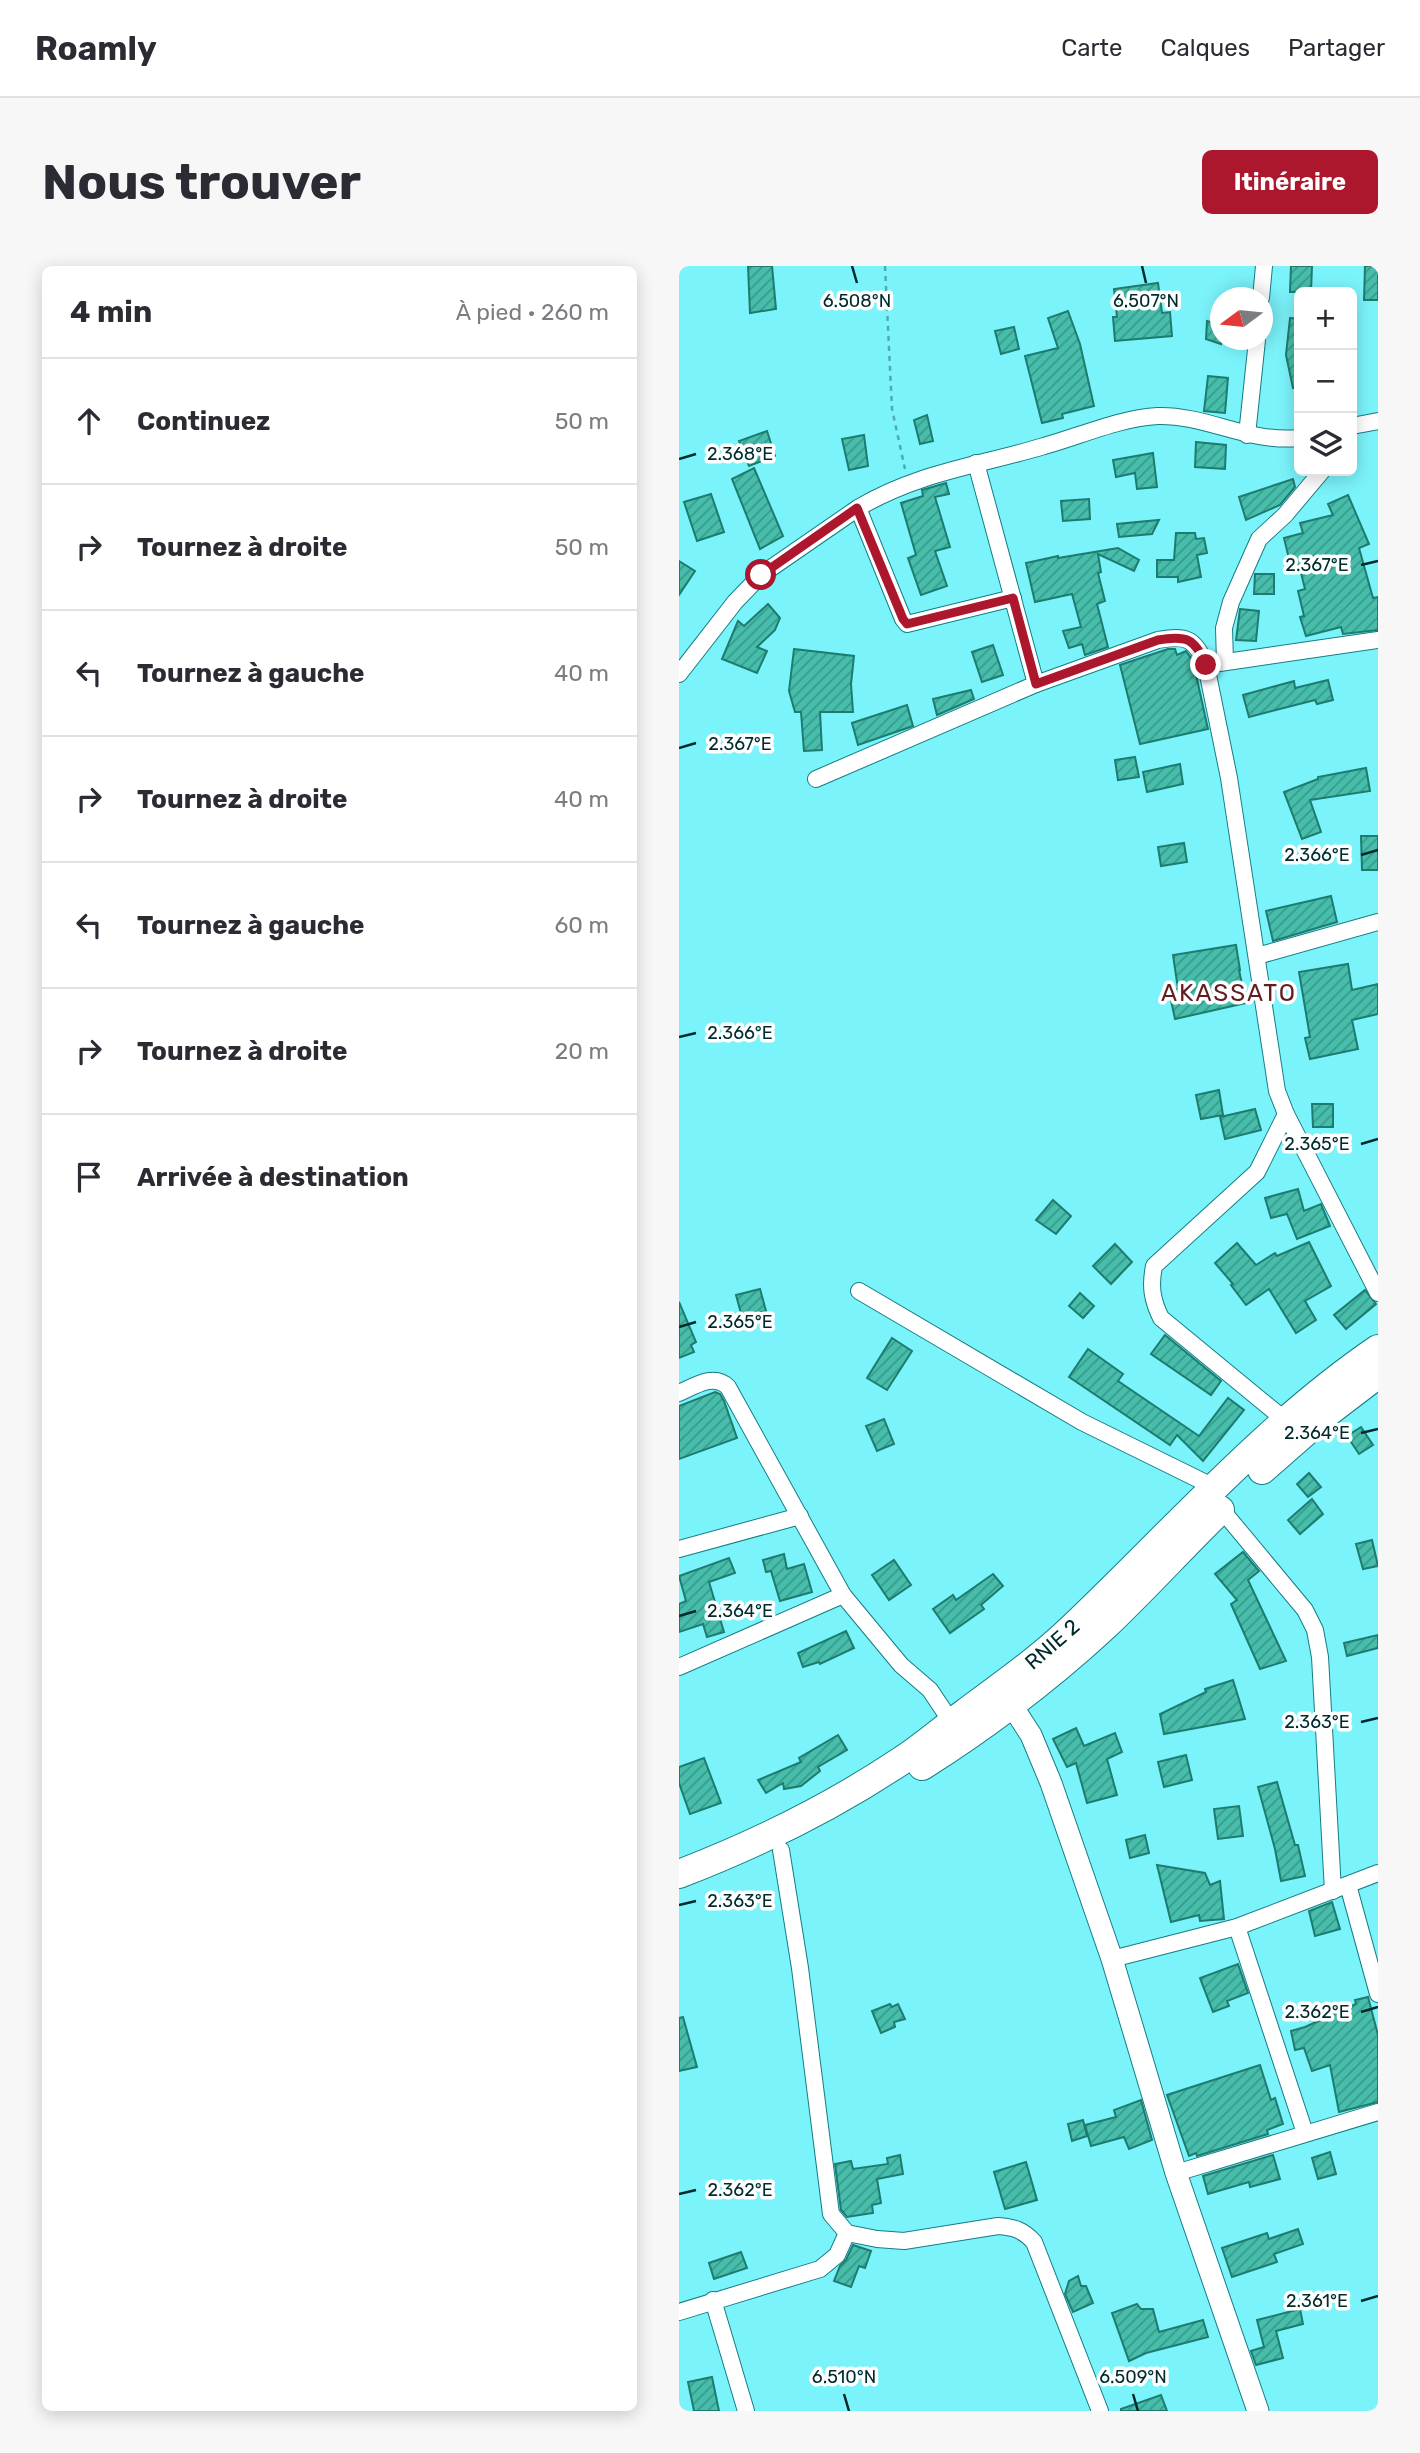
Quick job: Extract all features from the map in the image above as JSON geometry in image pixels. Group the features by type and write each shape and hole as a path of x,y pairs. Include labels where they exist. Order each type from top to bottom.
{"highway":[{"name":"RNIE 2","path":"679,1894 781,1850 896,1783 1006,1696 1107,1624 1285,1420 1342,1373 1378,1349"},
{"name":"RNIE 2","path":"1218,1498 1376,1382"},
{"name":"RNIE 2","path":"679,1874 767,1837 828,1806 903,1760 952,1723 1006,1696"}],"street":[{"path":"1262,287 1264,266"},
{"path":"1247,435 1256,350"},
{"path":"679,674 735,602 761,575 857,508 908,482 1157,416 1188,419 1277,440 1294,438"},
{"path":"1357,425 1378,421"},
{"path":"976,463 1036,684"},
{"path":"1225,662 1224,628 1231,602 1259,539 1285,515 1318,476"},
{"path":"857,508 907,624 1013,598"},
{"path":"816,779 1036,684 1158,640 1174,637 1189,640 1199,648 1206,665 1230,778 1277,1091 1286,1114 1378,1293"},
{"path":"1206,665 1378,640"},
{"path":"1258,956 1378,922"},
{"path":"1285,1420 1161,1318 1154,1303 1150,1283 1154,1266 1257,1172 1286,1114"},
{"path":"859,1292 1218,1498 1305,1610 1315,1630 1320,1657 1340,1888 1378,1994"},
{"path":"679,1393 711,1380 723,1381 728,1387 843,1595 901,1665 930,1690 952,1723"},
{"path":"680,1545 800,1516"},
{"path":"679,1667 843,1595"},
{"path":"1006,1696 1031,1735 1041,1757 1112,1959 1176,2173 1258,2411"},
{"path":"781,1850 800,1968 831,2214 847,2233 877,2239 904,2241 998,2226 1014,2227 1024,2232 1034,2242 1100,2411"},
{"path":"1112,1959 1237,1927 1378,1873"},
{"path":"1237,1927 1305,2133"},
{"path":"1176,2173 1378,2112"},
{"path":"679,2312 820,2269 837,2255 847,2233"},
{"path":"713,2300 746,2411"}],"path":[{"path":"885,266 892,409 908,482"}],"building":[{"path":"748,266 772,266 776,309 750,313"},
{"path":"1291,266 1312,266 1311,287 1294,287 1294,292 1290,292"},
{"path":"1365,266 1378,266 1378,300 1364,300"},
{"path":"1158,283 1162,313 1170,312 1172,336 1115,341 1113,317 1117,317 1114,289"},
{"path":"1068,311 1080,344 1094,406 1062,414 1063,418 1042,423 1025,356 1058,348 1048,318"},
{"path":"1290,318 1294,318 1294,388 1286,355"},
{"path":"1207,321 1210,322 1210,340 1206,339"},
{"path":"1014,327 1019,349 1001,354 995,331"},
{"path":"1208,376 1228,378 1225,413 1204,411"},
{"path":"927,415 933,441 920,444 914,420"},
{"path":"767,431 775,456 749,466 739,441"},
{"path":"864,435 868,466 849,470 842,439"},
{"path":"1196,442 1226,445 1225,469 1195,467"},
{"path":"1153,453 1157,487 1137,489 1135,473 1116,477 1113,460"},
{"path":"754,468 783,536 760,549 732,479"},
{"path":"1293,479 1295,487 1280,505 1246,520 1239,497"},
{"path":"946,483 949,494 935,497 950,547 935,551 947,586 921,595 908,558 916,555 901,503 923,496 922,490"},
{"path":"711,494 724,532 697,541 684,502"},
{"path":"1348,495 1369,544 1359,548 1373,598 1378,597 1378,630 1343,634 1341,627 1306,636 1300,617 1304,616 1298,591 1305,589 1299,565 1291,567 1284,538 1303,533 1300,523 1333,515 1328,504"},
{"path":"1089,499 1090,519 1063,521 1061,501"},
{"path":"1159,520 1152,534 1119,537 1117,524"},
{"path":"1176,533 1195,533 1196,539 1204,538 1207,553 1197,555 1201,577 1178,582 1178,577 1157,577 1157,560 1174,560"},
{"path":"1118,548 1139,560 1134,571 1098,554 1101,572 1098,573 1105,601 1097,604 1108,647 1085,655 1082,644 1069,648 1063,631 1081,627 1072,594 1035,602 1026,563"},
{"path":"679,561 695,571 679,595"},
{"path":"1255,574 1274,574 1274,594 1254,594"},
{"path":"768,604 780,618 775,630 757,647 767,651 757,673 722,659 738,621 744,626"},
{"path":"1240,609 1259,611 1256,641 1236,640"},
{"path":"993,645 1003,675 982,682 972,652"},
{"path":"794,649 854,656 851,684 853,712 820,712 822,750 804,751 801,712 795,712 789,691"},
{"path":"1175,649 1177,655 1186,651 1193,661 1208,729 1140,744 1120,665"},
{"path":"1328,680 1333,700 1317,704 1315,700 1249,717 1243,695 1294,681 1295,688"},
{"path":"971,690 974,699 937,715 933,699"},
{"path":"907,705 913,726 858,745 852,723"},
{"path":"1135,757 1139,777 1118,780 1115,760"},
{"path":"1180,764 1183,784 1147,792 1143,772"},
{"path":"1366,768 1370,791 1310,800 1321,832 1302,839 1284,792 1318,777"},
{"path":"1361,836 1378,836 1378,870 1362,870"},
{"path":"1184,843 1187,862 1161,866 1158,847"},
{"path":"1331,896 1337,922 1273,941 1266,911"},
{"path":"1236,945 1246,1003 1175,1019 1169,991 1178,989 1173,955"},
{"path":"1348,964 1352,990 1378,984 1378,1014 1352,1020 1358,1049 1310,1059 1305,1038 1310,1037 1299,972"},
{"path":"1219,1090 1223,1115 1201,1119 1196,1095"},
{"path":"1312,1104 1333,1104 1333,1127 1313,1127"},
{"path":"1255,1109 1261,1130 1225,1139 1220,1117"},
{"path":"1298,1189 1304,1211 1321,1204 1330,1226 1297,1239 1287,1214 1271,1218 1265,1198"},
{"path":"1053,1200 1071,1216 1056,1234 1036,1220"},
{"path":"1309,1242 1331,1286 1305,1301 1316,1320 1296,1333 1269,1289 1246,1305 1215,1263 1237,1243 1256,1265 1275,1253 1277,1256"},
{"path":"1115,1244 1132,1262 1111,1284 1093,1266"},
{"path":"760,1289 766,1311 742,1317 736,1295"},
{"path":"1365,1290 1376,1304 1346,1329 1334,1315"},
{"path":"1080,1293 1094,1306 1083,1318 1069,1306"},
{"path":"679,1302 696,1342 691,1345 694,1352 679,1358"},
{"path":"1165,1335 1221,1381 1211,1395 1151,1354"},
{"path":"892,1338 912,1351 887,1390 867,1378"},
{"path":"1088,1349 1123,1374 1118,1381 1199,1436 1228,1398 1244,1410 1203,1461 1177,1435 1170,1445 1069,1377"},
{"path":"715,1392 720,1394 724,1401 737,1438 679,1459 679,1406"},
{"path":"884,1419 894,1444 877,1451 866,1426"},
{"path":"1361,1427 1373,1445 1359,1454 1347,1436"},
{"path":"1309,1473 1321,1487 1308,1497 1297,1484"},
{"path":"1312,1499 1323,1514 1300,1534 1288,1520"},
{"path":"1372,1540 1378,1566 1363,1569 1356,1544"},
{"path":"1243,1552 1259,1571 1248,1580 1286,1661 1260,1669 1231,1604 1237,1600 1215,1574"},
{"path":"784,1554 787,1569 804,1564 812,1592 780,1601 771,1571 766,1572 763,1560"},
{"path":"729,1558 735,1573 709,1582 724,1632 707,1637 703,1624 679,1632 679,1604 686,1601 679,1576"},
{"path":"894,1560 911,1585 889,1600 872,1575"},
{"path":"993,1574 1003,1586 981,1605 984,1609 950,1633 933,1609 953,1595 956,1600"},
{"path":"846,1631 854,1648 820,1664 819,1662 803,1667 798,1653"},
{"path":"1378,1635 1378,1648 1347,1656 1344,1643"},
{"path":"1233,1680 1245,1719 1164,1734 1160,1714 1206,1692 1205,1689"},
{"path":"1076,1728 1084,1746 1115,1733 1122,1752 1107,1759 1117,1795 1087,1803 1076,1763 1067,1767 1053,1739"},
{"path":"838,1735 847,1750 818,1767 820,1771 801,1786 784,1789 783,1783 766,1793 758,1780 801,1762 799,1758"},
{"path":"1186,1755 1192,1780 1164,1787 1158,1762"},
{"path":"704,1758 721,1803 690,1814 679,1783 679,1767"},
{"path":"1277,1782 1295,1845 1298,1845 1305,1876 1281,1881 1258,1787"},
{"path":"1239,1806 1243,1836 1218,1839 1214,1809"},
{"path":"1145,1835 1149,1853 1130,1858 1126,1840"},
{"path":"1157,1865 1205,1873 1210,1885 1220,1881 1224,1919 1200,1921 1199,1915 1171,1922"},
{"path":"1332,1902 1340,1929 1315,1936 1309,1911"},
{"path":"1238,1964 1248,1993 1227,2001 1229,2006 1213,2012 1200,1978"},
{"path":"1368,1997 1378,2035 1378,2102 1339,2112 1330,2065 1312,2071 1304,2048 1295,2050 1291,2031 1356,2004 1355,2000"},
{"path":"890,2004 892,2007 898,2004 905,2019 894,2022 895,2027 881,2033 872,2011"},
{"path":"683,2017 697,2067 679,2071 679,2018"},
{"path":"1260,2065 1271,2100 1275,2098 1283,2124 1267,2130 1268,2134 1197,2156 1196,2153 1189,2156 1167,2095"},
{"path":"1141,2100 1152,2140 1129,2149 1124,2137 1091,2146 1085,2125 1116,2117 1114,2110"},
{"path":"1083,2120 1087,2136 1072,2141 1068,2124"},
{"path":"1330,2152 1336,2174 1318,2179 1312,2158"},
{"path":"900,2155 903,2174 877,2179 881,2203 872,2205 873,2213 847,2217 841,2210 835,2164 851,2161 853,2169 888,2164 887,2158"},
{"path":"1273,2155 1280,2179 1250,2187 1249,2182 1208,2194 1203,2176"},
{"path":"1026,2162 1037,2200 1005,2209 994,2172"},
{"path":"1298,2229 1303,2244 1274,2254 1277,2262 1232,2277 1222,2248 1267,2233 1269,2239"},
{"path":"853,2245 871,2251 865,2268 859,2266 851,2287 834,2281"},
{"path":"741,2252 747,2268 714,2279 709,2263"},
{"path":"1078,2276 1081,2286 1086,2286 1093,2303 1073,2312 1065,2294 1069,2281"},
{"path":"1137,2304 1141,2309 1153,2309 1159,2332 1203,2320 1208,2337 1146,2353 1129,2361 1112,2313"},
{"path":"1300,2309 1303,2324 1276,2331 1283,2358 1256,2365 1251,2351 1264,2347 1257,2320"},
{"path":"712,2377 719,2411 694,2411 688,2382"},
{"path":"1161,2395 1167,2411 1121,2411 1121,2409"}],"district":[{"name":"AKASSATO","path":"1229,993"}],"route":[{"path":"761,575 857,508 907,624 1013,598 1036,684 1158,640 1174,637 1189,640 1199,648 1206,665"}]}
